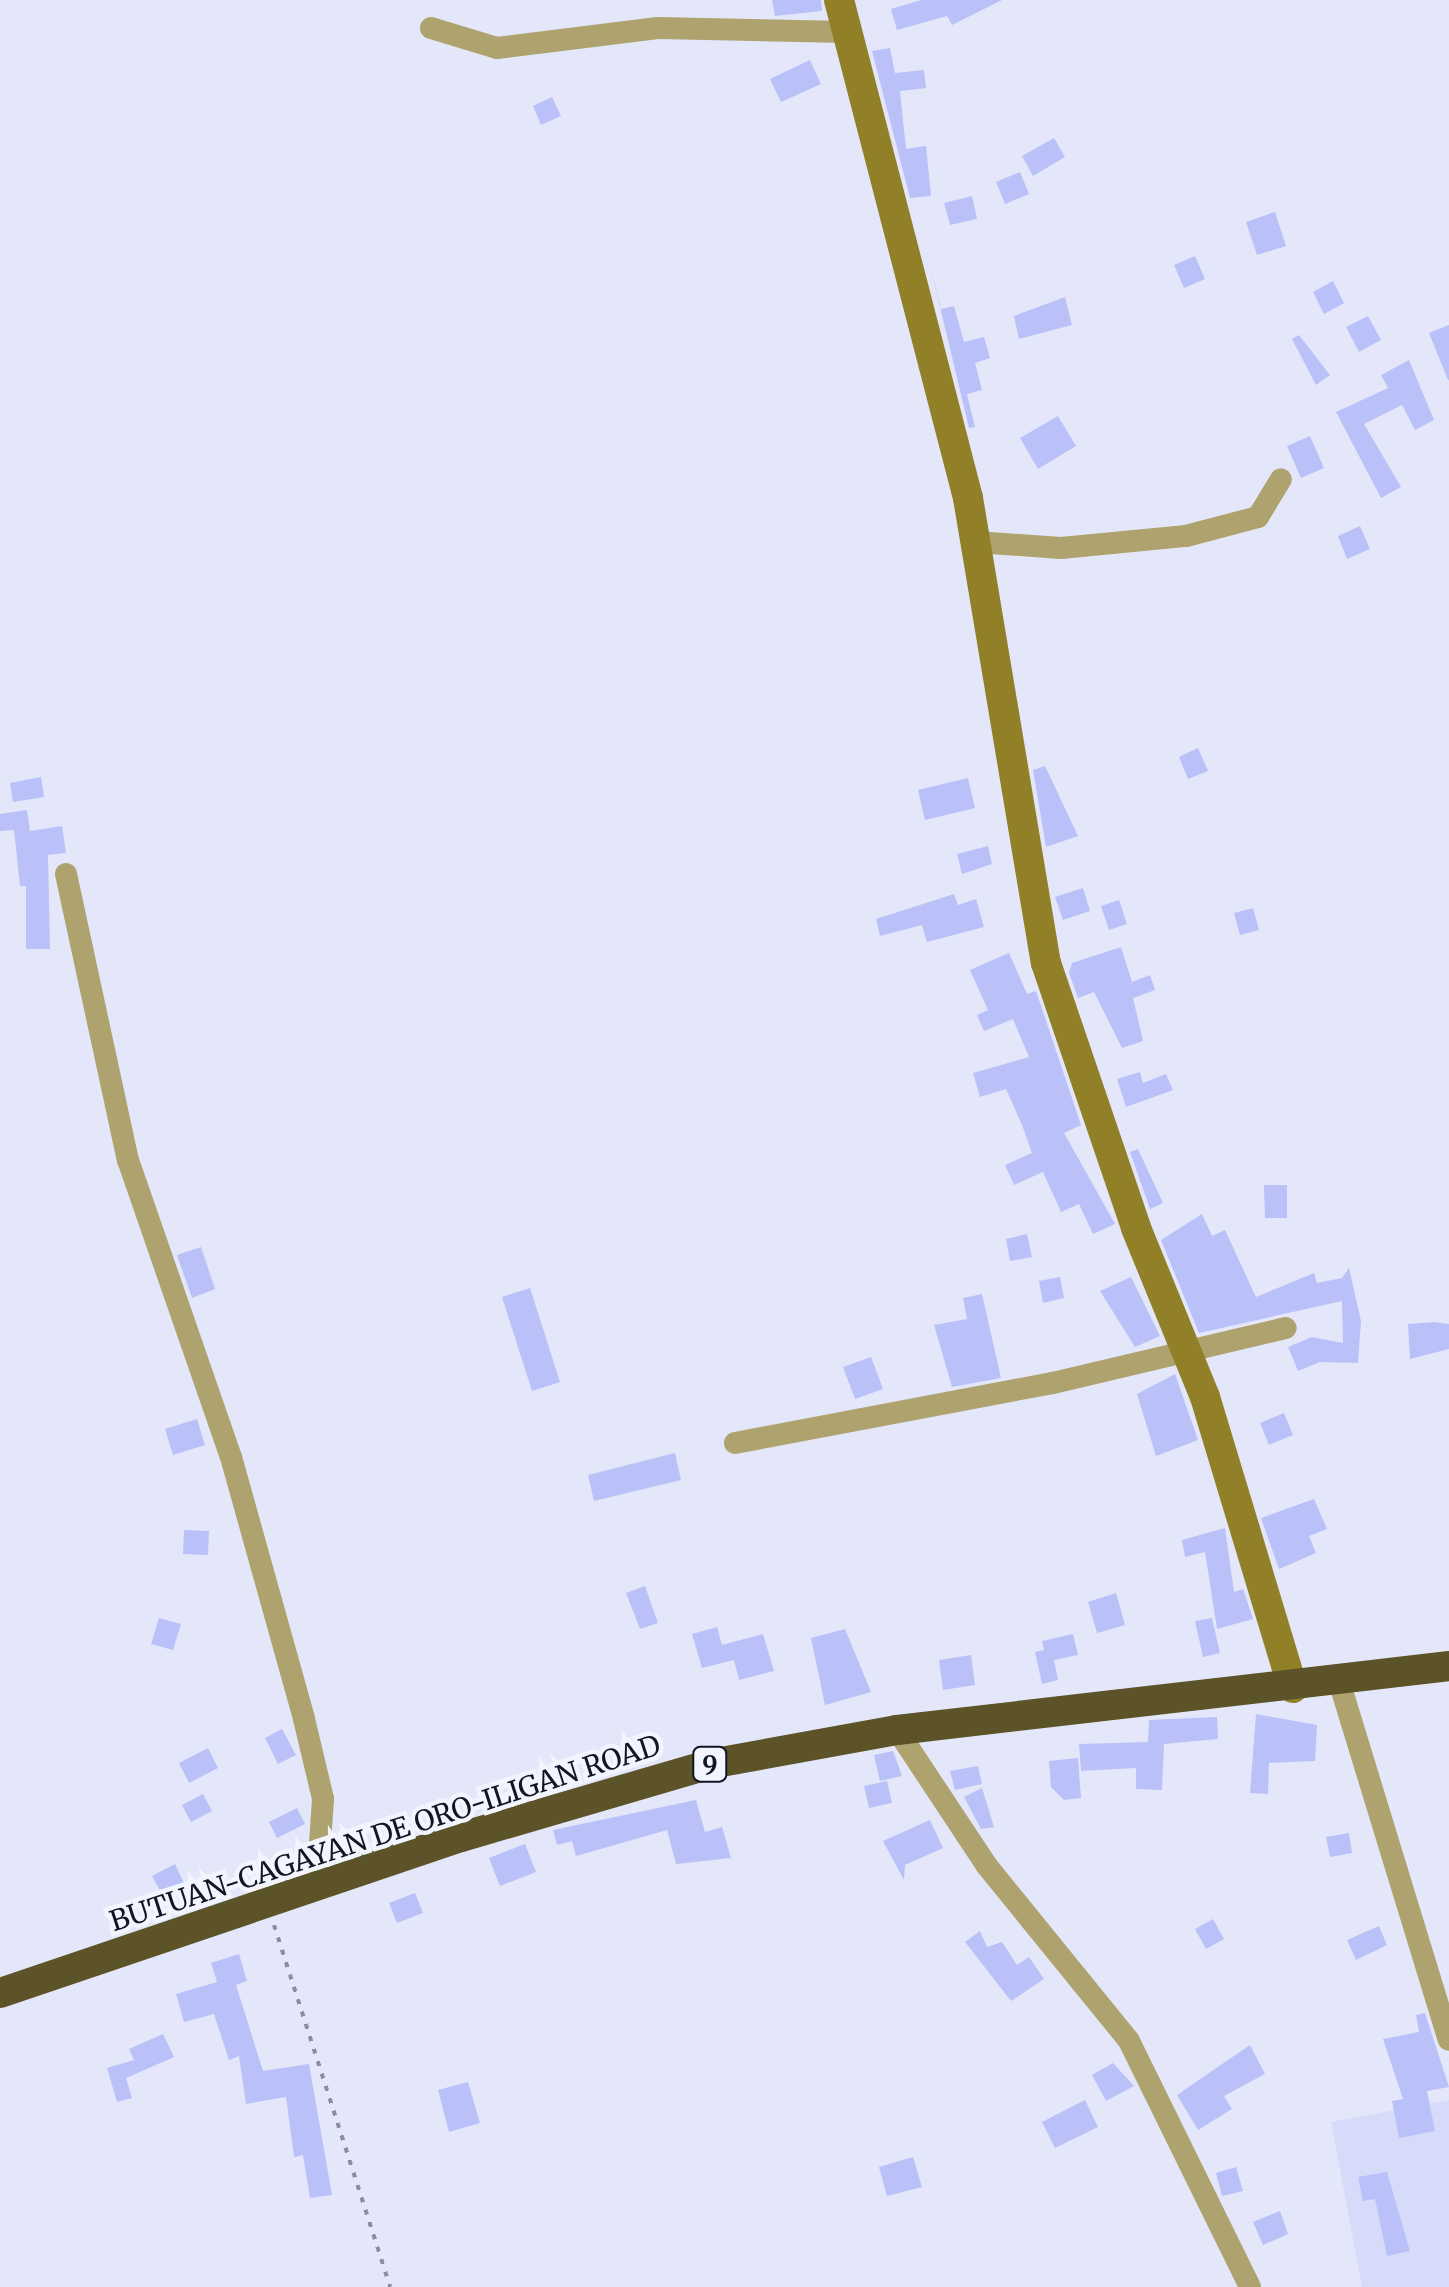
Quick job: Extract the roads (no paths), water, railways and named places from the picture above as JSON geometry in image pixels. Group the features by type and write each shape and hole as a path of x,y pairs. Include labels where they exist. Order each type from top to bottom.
{"highway":[{"name":"BUTUAN-CAGAYAN DE ORO-ILIGAN ROAD","path":"0,1993 318,1887 693,1769 897,1730 1293,1688 1449,1666"}],"street":[{"path":"839,0 976,542 1046,963 1188,1354 1293,1688"},
{"path":"432,28 497,48 625,30 846,32"},
{"path":"976,542 1081,548 1186,536 1258,516 1281,479"},
{"path":"66,874 128,1160 231,1457 304,1719 322,1799 318,1887"},
{"path":"735,1442 1188,1354 1286,1328"},
{"path":"1339,1681 1449,2040"},
{"path":"897,1730 987,1866 1129,2041 1250,2287"}]}
